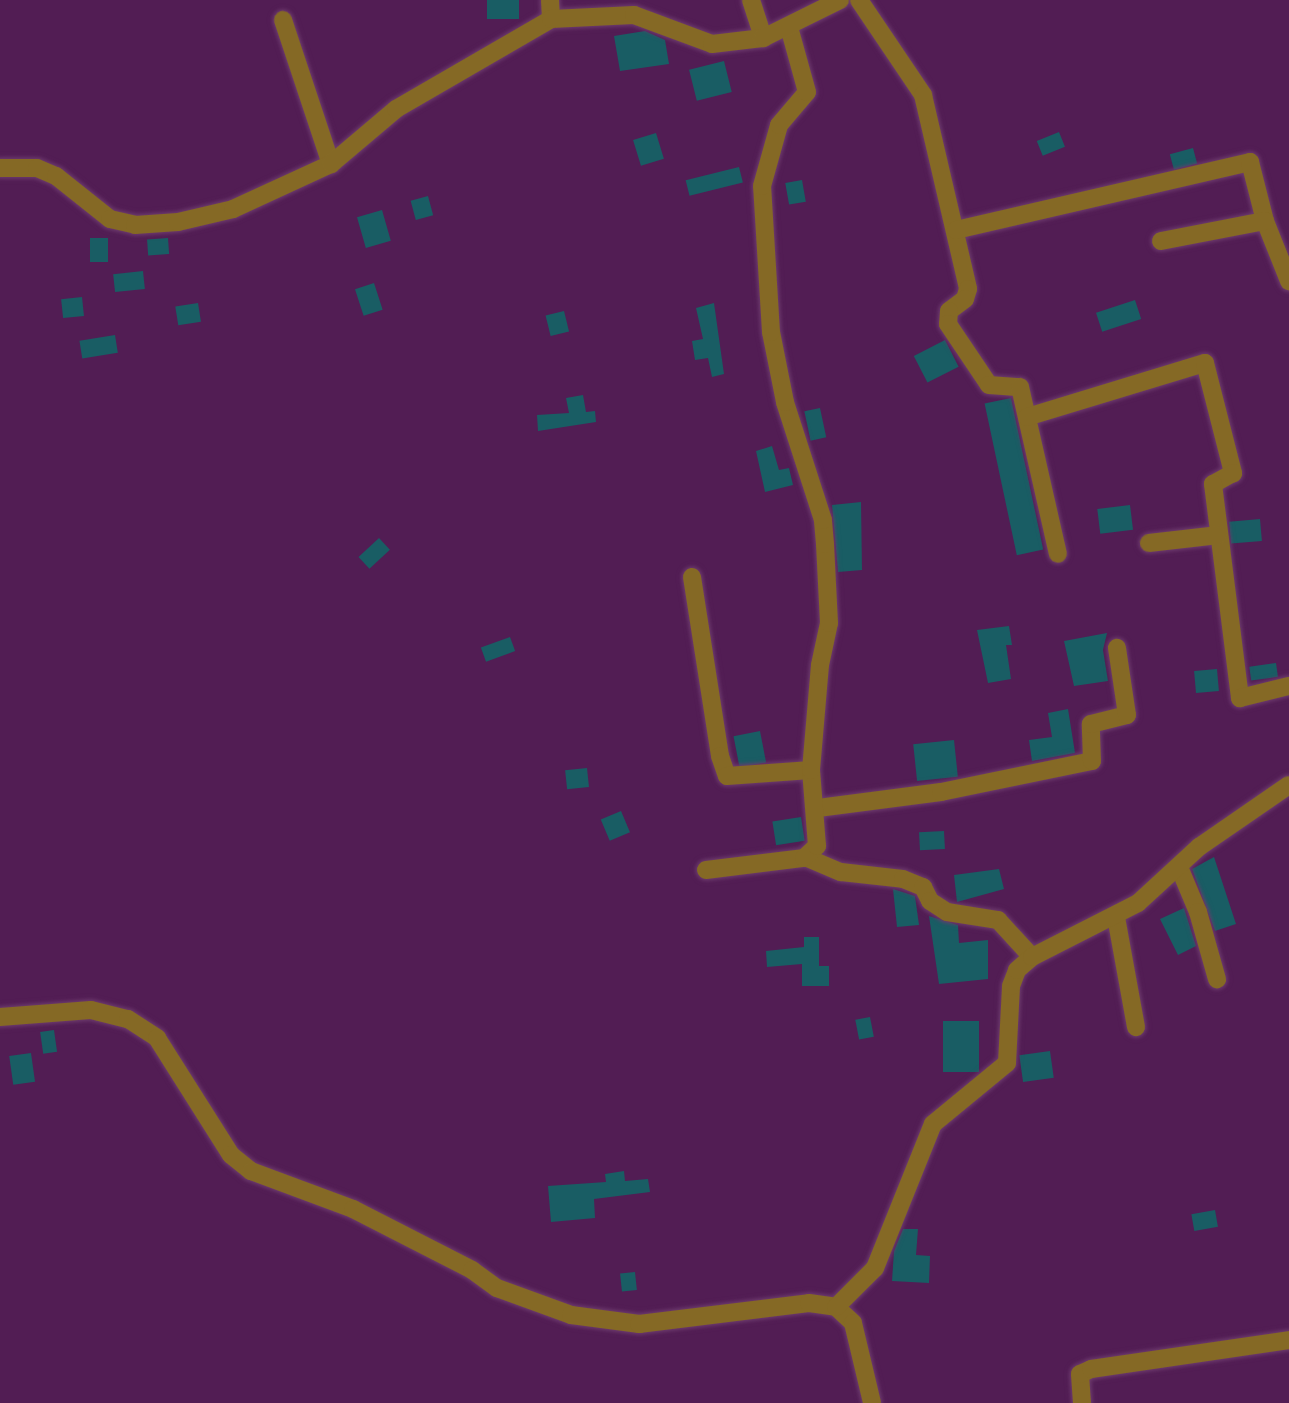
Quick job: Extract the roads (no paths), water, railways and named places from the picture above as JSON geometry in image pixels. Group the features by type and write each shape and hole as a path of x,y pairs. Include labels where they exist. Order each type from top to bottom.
{"street":[{"path":"550,0 551,19"},
{"path":"751,0 763,38"},
{"path":"0,168 37,168 56,176 110,219 135,225 178,222 233,209 331,164 396,108 551,19 634,15 712,44 763,38 840,0"},
{"path":"859,0 923,95 956,230 968,294 949,312 948,324 989,385 1020,387 1058,554"},
{"path":"282,20 331,164"},
{"path":"789,27 807,92 779,125 762,186 771,332 785,402 823,520 825,544 829,623 820,665 811,770 818,808 817,846 805,858"},
{"path":"956,230 1250,162 1265,221 1289,281"},
{"path":"1161,241 1265,221"},
{"path":"1027,417 1205,363 1233,473 1213,484 1240,698 1289,686"},
{"path":"1149,543 1219,535"},
{"path":"692,578 720,756 727,776 811,770"},
{"path":"818,808 942,792 1092,761 1091,724 1127,715 1118,648"},
{"path":"836,1307 875,1268 933,1124 1007,1062 1011,986 1017,970 1032,957 1116,917 1179,867 1199,847 1289,785"},
{"path":"706,870 805,858 841,872 903,878 923,887 930,901 947,912 998,920 1032,957"},
{"path":"1179,867 1198,912 1217,979"},
{"path":"1116,917 1136,1027"},
{"path":"0,1017 91,1010 128,1019 157,1038 231,1156 251,1171 353,1209 472,1270 498,1288 570,1315 639,1324 809,1303 836,1307 853,1323 872,1403"},
{"path":"1082,1403 1080,1374 1091,1369 1289,1340"}]}
